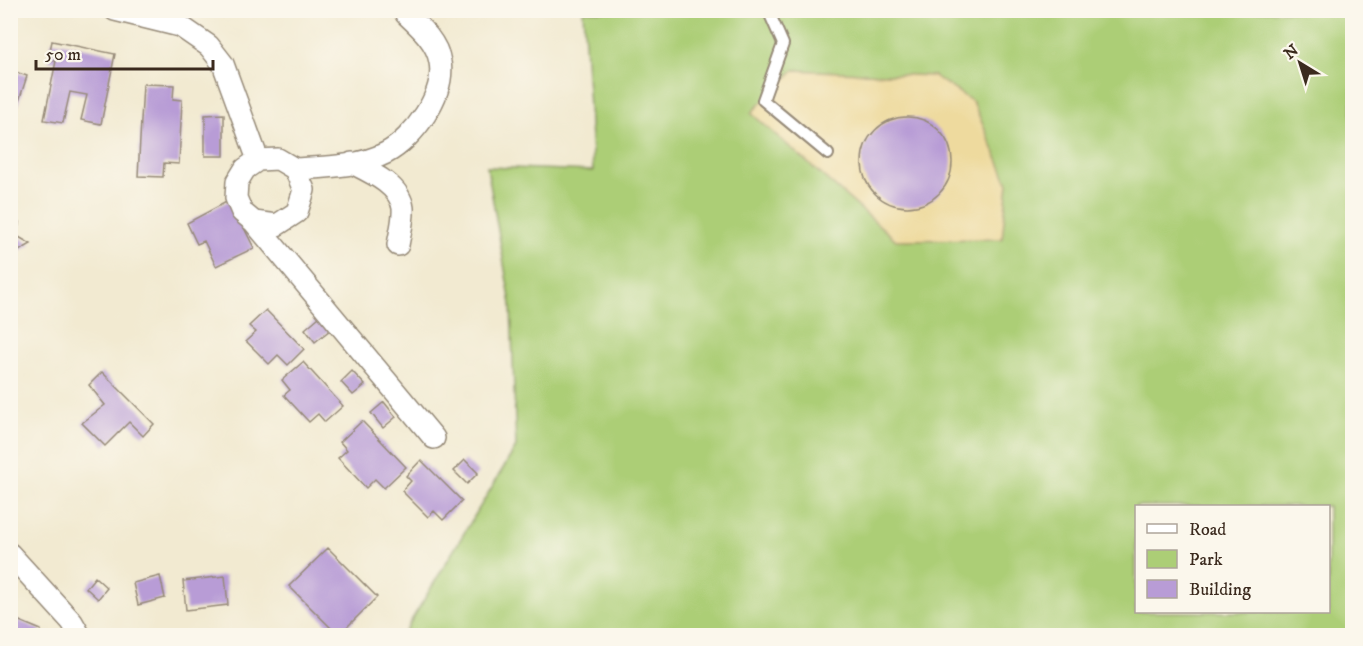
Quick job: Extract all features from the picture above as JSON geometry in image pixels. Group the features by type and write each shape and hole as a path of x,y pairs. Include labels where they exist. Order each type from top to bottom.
{"street":[{"path":"115,10 180,26 209,46 223,64 258,160"},
{"path":"406,14 431,40 441,63 439,86 432,105 409,135 384,154 352,164 295,169 278,159 258,160 245,169 237,182 236,198 242,212 254,222 434,438"},
{"path":"352,164 383,181 396,192 403,210 398,245"},
{"path":"254,222 277,225 297,212 304,190 295,169"},
{"path":"10,554 72,622 80,636"}],"lane":[{"path":"768,10 783,44 763,100 828,154"}],"green space":[{"path":"583,11 1352,11 1352,635 402,636 516,447 511,304 487,167 593,171"}],"sand":[{"path":"794,70 934,76 973,102 1008,183 1002,239 896,240 751,113"}],"building":[{"path":"52,41 115,54 101,124 81,120 87,95 70,92 63,123 44,120 56,61 48,60"},
{"path":"10,70 27,76 11,126 10,126"},
{"path":"143,84 174,85 173,99 182,100 179,164 164,163 163,177 138,176"},
{"path":"224,114 224,156 205,156 205,115"},
{"path":"907,117 932,125 944,137 952,162 944,187 932,199 907,207 882,199 870,187 862,162 870,137 882,125"},
{"path":"230,200 254,248 216,266 204,241 197,244 187,223"},
{"path":"10,218 19,222 17,236 31,244 10,256"},
{"path":"266,310 304,349 288,365 278,355 269,364 246,341 256,332 249,326"},
{"path":"319,317 330,330 315,342 305,329"},
{"path":"303,362 343,406 325,422 318,414 309,422 284,395 290,390 282,380"},
{"path":"352,371 365,385 353,395 341,382"},
{"path":"102,372 154,424 143,436 129,422 105,446 82,423 105,405 89,385"},
{"path":"384,402 396,417 383,428 371,413"},
{"path":"362,421 406,467 384,488 375,479 366,488 338,458 347,450 340,442"},
{"path":"421,460 462,501 443,520 434,511 428,517 402,491 411,481 406,476"},
{"path":"465,460 478,473 467,484 454,471"},
{"path":"328,548 377,597 346,628 353,636 339,636 289,586"},
{"path":"160,576 165,598 138,605 133,583"},
{"path":"225,576 228,605 186,610 183,581"},
{"path":"95,577 107,588 98,599 86,588"},
{"path":"10,617 41,630 39,636 10,636"}]}
